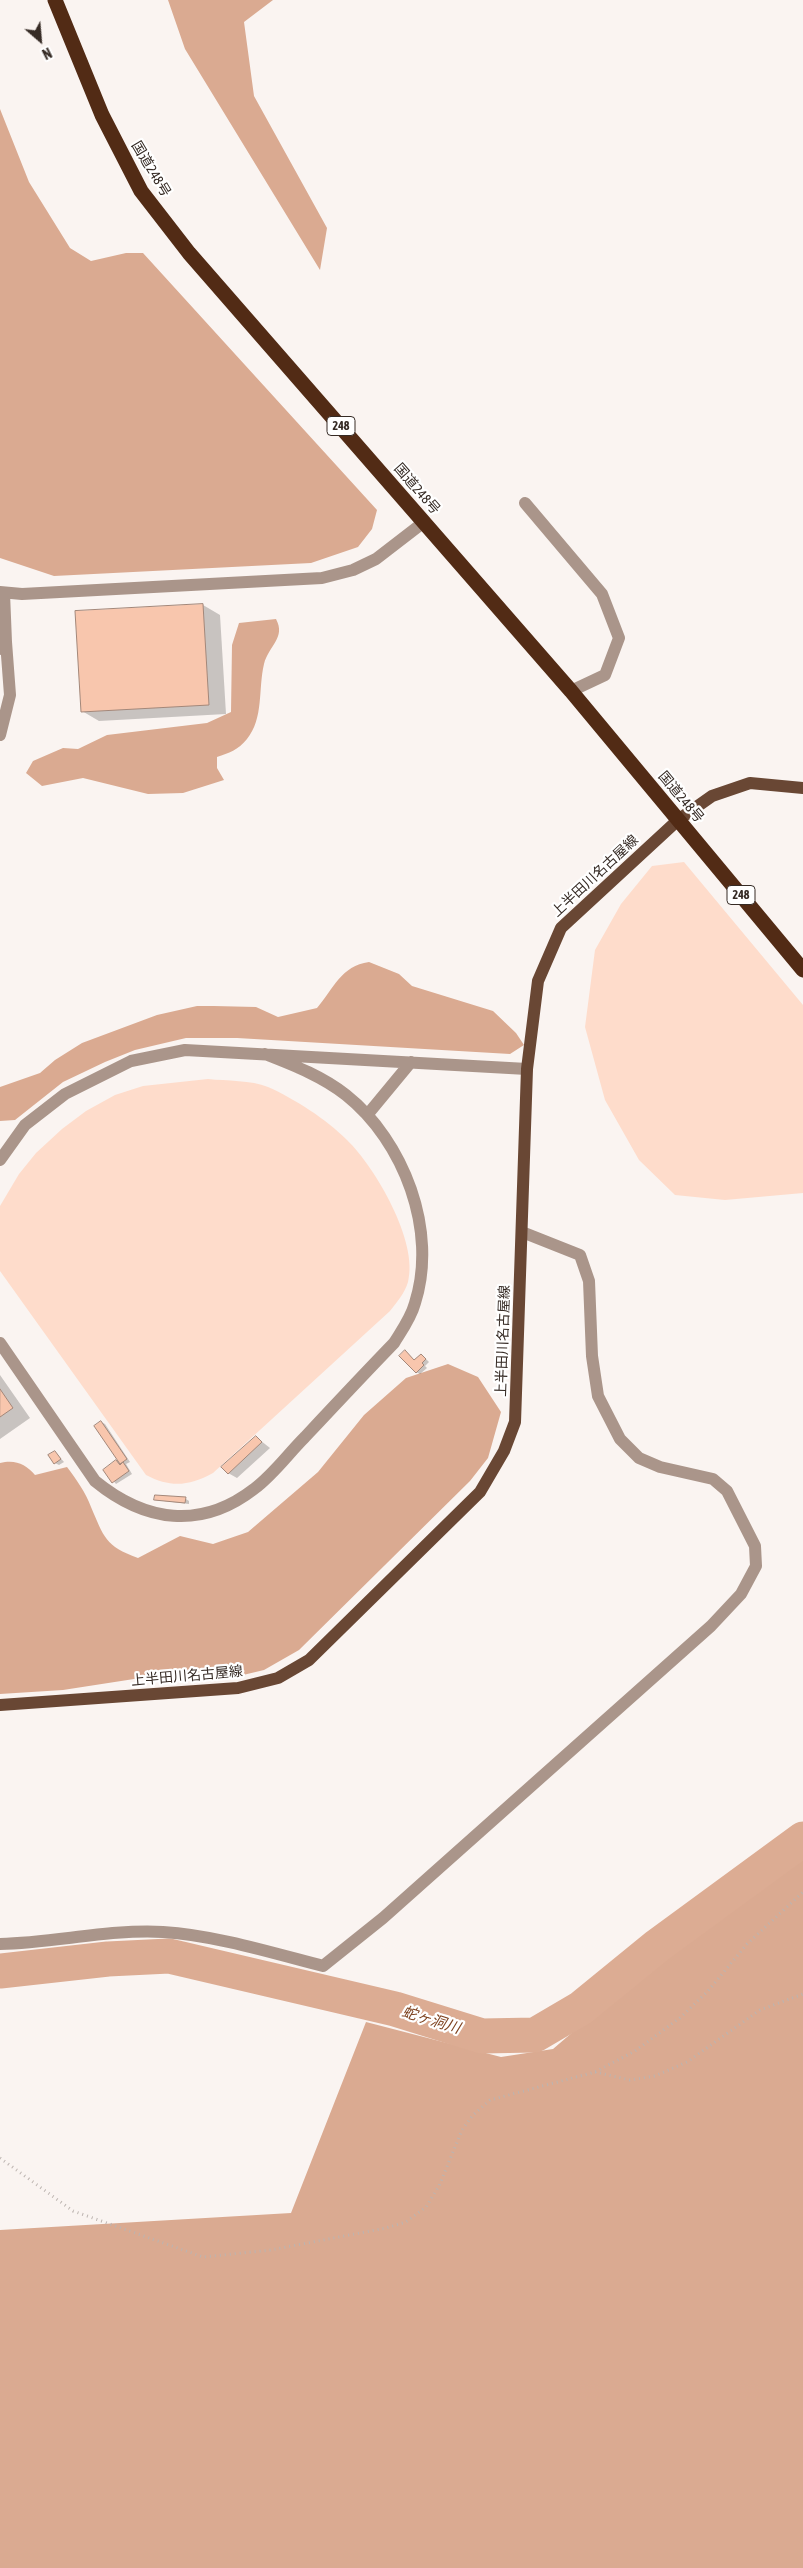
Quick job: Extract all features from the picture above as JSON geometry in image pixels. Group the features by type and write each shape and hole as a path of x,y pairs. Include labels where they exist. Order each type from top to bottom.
{"highway":[{"name":"国道248号","path":"55,0 102,115 141,191 189,253 571,691 803,970"}],"main road":[{"name":"上半田川名古屋線","path":"0,1705 238,1688 278,1678 309,1660 480,1492 504,1451 515,1422 527,1069 538,981 561,928 678,820 712,796 750,783 803,788"}],"street":[{"path":"525,503 602,594 619,638 605,675 571,691"},
{"path":"0,735 10,695 3,647 2,593 22,594 322,578 352,570 376,559 424,522"},
{"path":"0,1160 25,1125 65,1094 103,1073 131,1061 185,1050 527,1069"},
{"path":"0,1342 82,1465 95,1481 111,1495 156,1514 174,1517 207,1515 242,1498 256,1488 394,1343 407,1323 415,1304 422,1266 422,1242 412,1196 395,1154 368,1114 326,1081 303,1069 265,1054"},
{"path":"368,1114 411,1062"},
{"path":"0,1944 27,1944 110,1932 164,1932 250,1947 323,1966 383,1918 711,1626 741,1594 756,1566 755,1546 728,1491 713,1479 660,1467 640,1458 620,1439 598,1396 592,1356 589,1281 580,1255 522,1232"}],"path":[{"path":"0,2158 73,2211 202,2257 271,2250 386,2228 406,2222 426,2207 439,2186 462,2130 473,2115 490,2100 595,2072 635,2051 681,2017 708,1991 747,1944 803,1892"},
{"path":"595,2072 630,2080 655,2076 687,2062 760,2010 803,1994"}],"shaded area":[{"path":"168,0 273,0 244,22 254,96 327,228 320,270 185,49"},
{"path":"0,109 29,182 70,248 91,261 126,253 143,253 377,510 372,529 358,547 311,563 54,576 0,558"},
{"path":"276,619 279,626 278,637 264,664 256,722 247,739 240,746 217,757 217,768 224,780 183,793 148,794 83,778 42,786 26,773 33,761 63,748 78,749 107,735 207,723 231,712 232,645 239,623"},
{"path":"684,862 803,1005 803,1193 725,1200 675,1195 639,1160 605,1100 585,1027 595,950 621,904 652,866"},
{"path":"369,962 399,974 412,986 493,1011 516,1033 524,1045 510,1054 237,1038 186,1038 135,1050 105,1062 63,1082 15,1120 0,1121 0,1087 40,1073 55,1060 82,1043 157,1015 197,1006 256,1007 278,1017 317,1008 345,973 359,964"},
{"path":"208,1079 247,1082 268,1087 310,1110 339,1132 358,1152 382,1186 401,1227 410,1266 407,1286 390,1311 213,1473 196,1481 172,1484 146,1475 0,1271 0,1206 19,1174 36,1153 62,1129 86,1111 115,1095 143,1086"},
{"path":"448,1364 478,1377 501,1412 488,1458 470,1481 299,1650 264,1670 243,1675 134,1679 63,1690 0,1694 0,1463 20,1463 35,1475 67,1467 84,1491 99,1526 107,1539 127,1554 138,1558 180,1536 213,1544 248,1532 318,1472 364,1415 406,1378"},
{"path":"803,1858 803,2568 0,2568 0,2230 291,2213 366,2022 501,2057 553,2049 637,1977 726,1912 771,1875"}],"building":[{"path":"203,604 209,705 81,712 75,611"},
{"path":"405,1350 414,1360 421,1354 426,1359 422,1363 424,1365 416,1373 399,1356"},
{"path":"0,1389 13,1408 0,1417"},
{"path":"101,1421 127,1459 120,1464 94,1426"},
{"path":"256,1436 262,1442 228,1474 221,1467"},
{"path":"55,1451 61,1459 54,1464 48,1455"},
{"path":"116,1460 120,1465 123,1462 129,1471 112,1483 103,1470"},
{"path":"155,1495 186,1497 185,1503 154,1500"}],"waterway":[{"name":"蛇ヶ洞川","path":"0,1971 108,1959 169,1956 395,2009 482,2036 535,2035 581,2008 657,1946 803,1839"}]}
